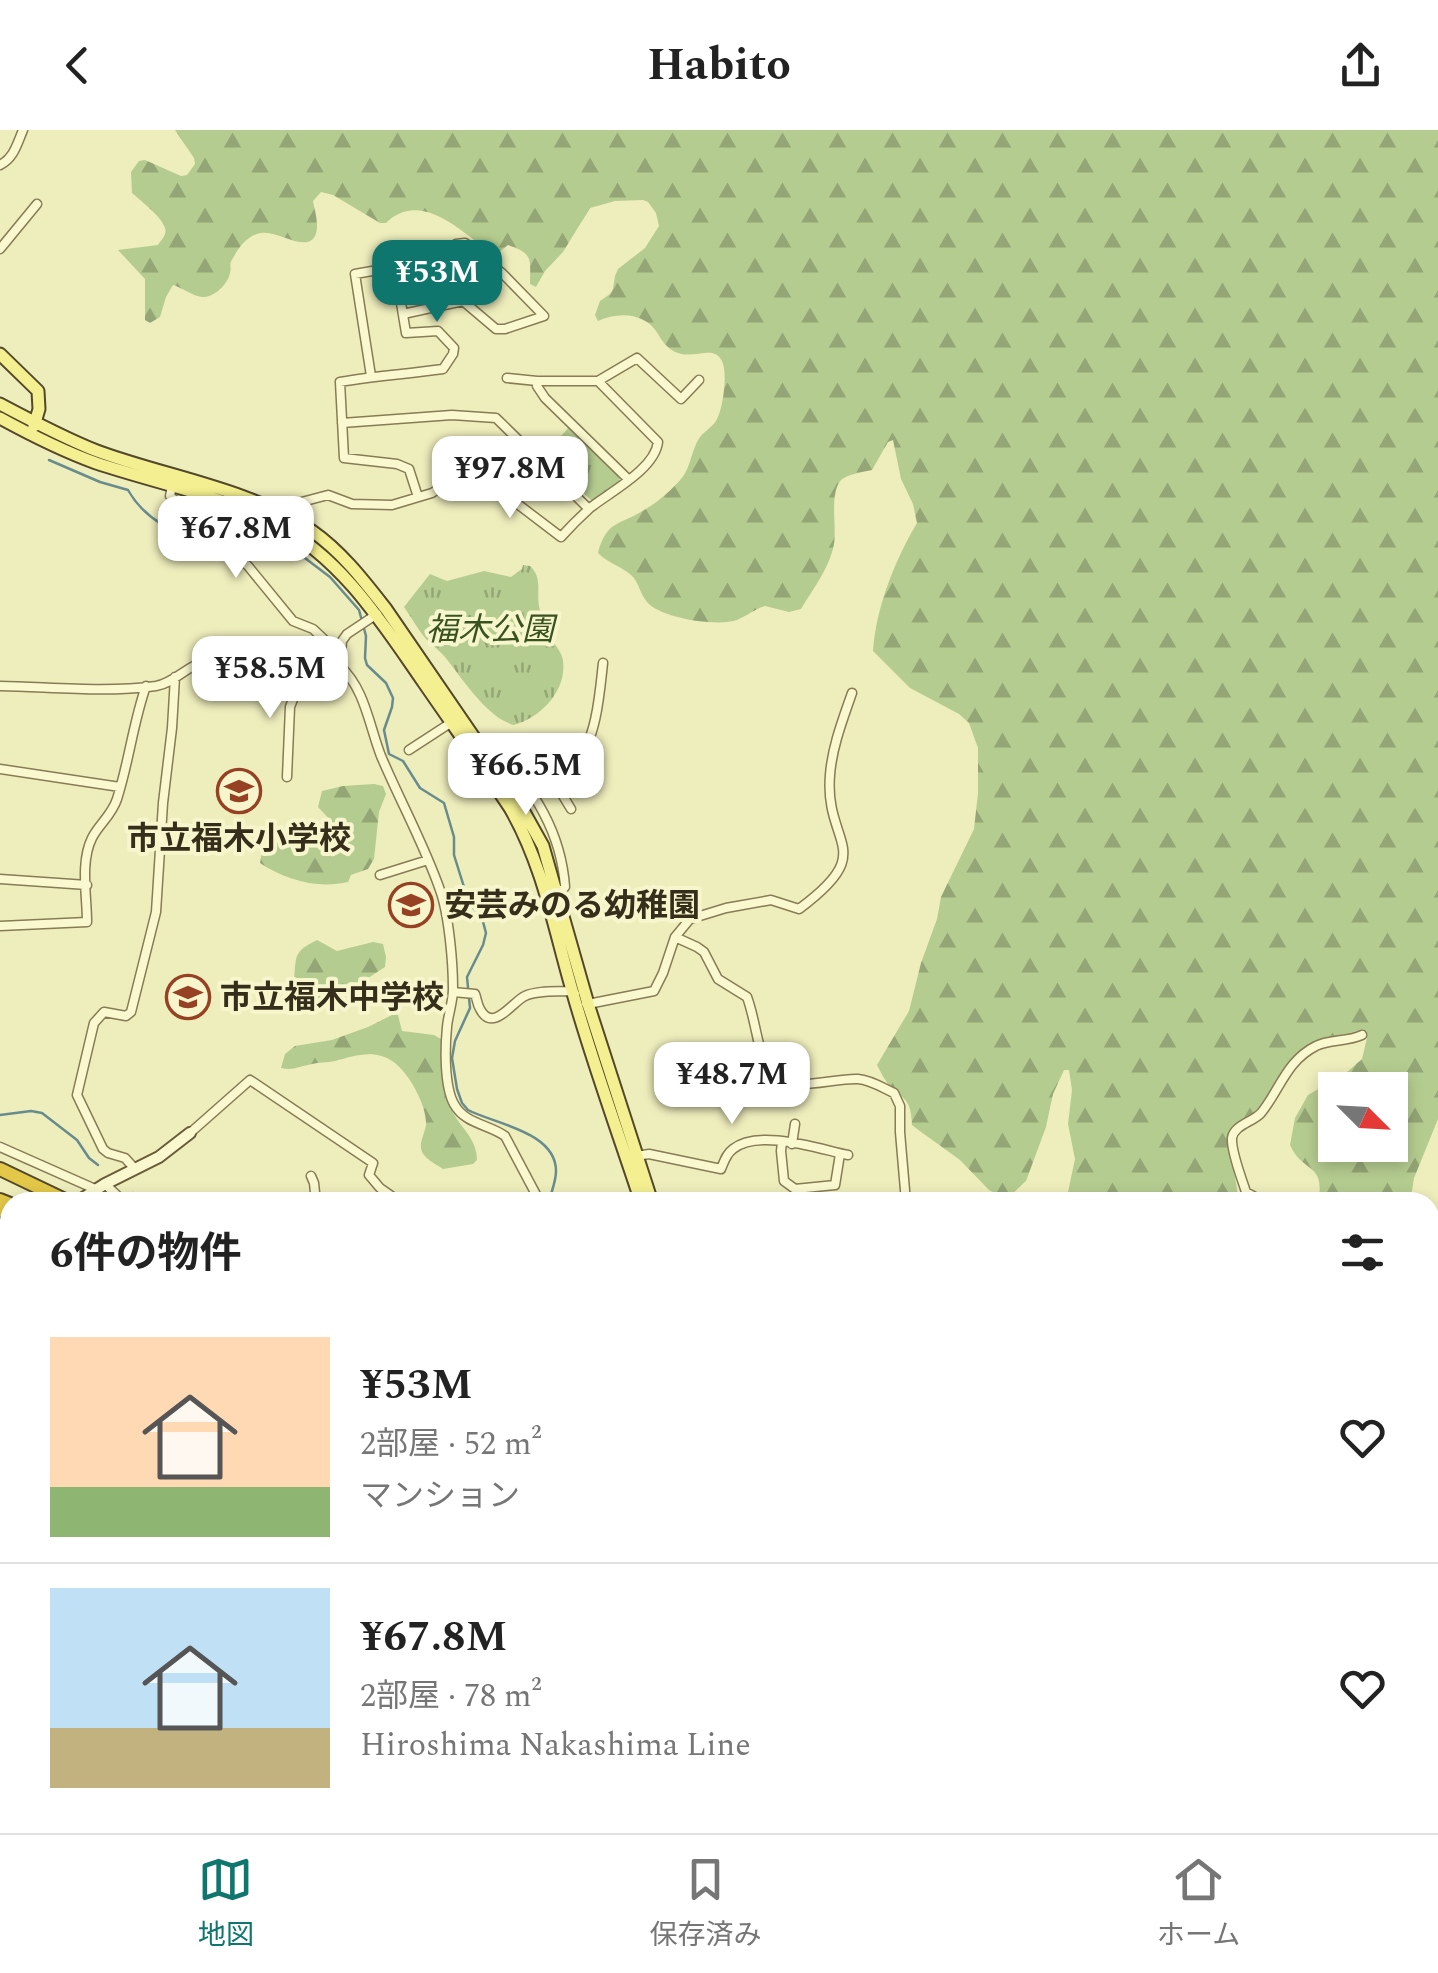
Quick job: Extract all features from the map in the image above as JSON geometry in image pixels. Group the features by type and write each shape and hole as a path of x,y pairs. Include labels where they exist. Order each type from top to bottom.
{"highway":[{"path":"0,1169 50,1192"}],"main road":[{"path":"0,354 38,391 40,398 32,428"},
{"path":"0,404 32,428 92,461 278,518 312,531 339,553 456,719 526,835 552,896 639,1192"},
{"path":"0,418 237,496 278,518"},
{"path":"456,719 488,758 543,846 572,991 583,1006"},
{"path":"632,1158 647,1192"}],"street":[{"path":"0,165 14,153 23,130"},
{"path":"0,249 37,204"},
{"path":"465,243 502,273 544,316 496,329 463,301 438,267 456,244 465,243"},
{"path":"371,376 355,274 395,267 406,333 438,330 454,348 454,354 443,370 340,382 344,458 409,468 418,497"},
{"path":"403,314 463,301"},
{"path":"507,378 598,381 637,358 680,399 699,380"},
{"path":"538,381 545,398 629,480"},
{"path":"278,518 294,504 328,496 352,504 392,506 466,476 494,486 560,537 590,508 629,480 658,449 658,442 598,381"},
{"path":"342,424 452,416 496,418 590,508"},
{"path":"172,486 170,496 248,566 294,621 341,649"},
{"path":"340,666 342,641 347,634 381,611"},
{"path":"0,686 124,690 163,684 205,661 324,672 340,666"},
{"path":"550,776 574,762 582,752 596,713 602,663"},
{"path":"340,666 351,676 361,696 382,758 444,905 453,992 446,1042 452,1098 468,1119 505,1136 535,1192"},
{"path":"287,777 290,707 301,669"},
{"path":"135,1169 125,1158 103,1149 77,1095 98,1016 110,1012 126,1016 131,1012 156,912 175,677"},
{"path":"0,926 87,922 86,866 90,842 110,815 146,686"},
{"path":"583,1006 654,991 675,937 690,920 726,908 771,900 799,909 841,870 845,856 830,795 830,774 835,744 852,693"},
{"path":"409,750 456,719"},
{"path":"488,758 507,746 526,748 550,776 570,809"},
{"path":"501,750 538,802 554,833 565,888 552,896"},
{"path":"0,769 120,787"},
{"path":"380,875 428,860"},
{"path":"0,879 87,885"},
{"path":"675,937 704,952 718,979 747,997 765,1062 775,1080 796,1085 862,1079 894,1094 900,1106 905,1192"},
{"path":"453,992 475,994 480,1010 501,1017 525,996 572,991"},
{"path":"1246,1192 1232,1139 1235,1132 1260,1114 1282,1078 1311,1048 1362,1035"},
{"path":"91,1192 159,1157 250,1080 373,1164 369,1175 386,1192"},
{"path":"632,1158 650,1154 721,1169 734,1148 758,1138 787,1143 844,1154 835,1185 795,1188 784,1181 780,1151 787,1143 796,1124"},
{"path":"0,1148 105,1192"},
{"path":"311,1176 315,1192"}],"green space":[{"path":"175,130 1438,130 1438,1119 1411,1192 1320,1192 1316,1174 1290,1145 1295,1118 1308,1095 1318,1089 1318,1162 1408,1162 1408,1072 1347,1072 1362,1059 1367,1038 1362,1030 1301,1052 1285,1067 1259,1107 1233,1129 1229,1139 1237,1192 1068,1192 1075,1159 1068,1124 1072,1090 1069,1070 1064,1070 1053,1094 1046,1127 1026,1181 1014,1192 989,1190 960,1160 912,1125 907,1102 886,1081 877,1065 909,1011 941,897 974,829 978,793 978,748 969,723 910,688 873,651 888,584 917,523 913,504 901,479 893,440 872,470 848,476 837,486 832,553 801,609 789,612 765,606 728,622 689,620 654,608 631,575 598,553 609,529 645,510 684,475 697,442 719,416 724,391 725,374 717,355 676,352 639,318 623,315 598,321 595,315 600,301 613,289 618,269 645,248 659,226 648,202 615,201 590,208 536,287 530,284 529,258 516,248 508,245 492,253 454,225 427,212 413,210 380,223 321,192 313,201 317,226 313,239 302,242 267,233 252,236 235,254 229,277 220,290 202,297 173,285 160,317 150,323 145,320 145,279 118,250 158,245 165,230 156,214 132,193 131,172 139,161 145,160 187,175 195,164 194,158"},
{"path":"569,427 620,476 619,482 592,501 544,456"},
{"name":"福木公園","path":"523,565 530,566 537,576 540,610 561,655 563,672 550,702 514,725 485,706 404,607 430,574 447,581 484,571 511,577"},
{"path":"383,786 386,794 379,812 374,859 368,869 351,875 348,882 314,884 280,874 260,863 263,845 271,842 332,843 336,834 331,821 318,807 322,791"},
{"path":"317,940 337,951 373,942 383,944 385,967 330,1003 297,1011 291,1008 296,959 301,950"},
{"path":"398,1015 402,1031 441,1039 446,1094 474,1146 477,1160 473,1164 443,1169 424,1155 421,1145 426,1117 421,1100 406,1075 388,1058 365,1054 281,1068 285,1054 295,1046 332,1040"}],"waterway":[{"path":"49,460 128,490 142,509 173,530 207,534"},
{"path":"215,533 250,526 267,533 330,577 359,610 366,636 367,665 386,683 393,698 384,730 389,754 403,761 420,788 444,803 469,903 482,918 486,933 467,977 470,1008 455,1041 452,1058 457,1089 468,1110 522,1131 546,1147 556,1171 552,1192"},
{"path":"0,1115 42,1113 77,1140 98,1165"}],"place":[{"name":"市立福木小学校","path":"239,791"},
{"name":"安芸みのる幼稚園","path":"411,905"},
{"name":"市立福木中学校","path":"188,997"}]}
